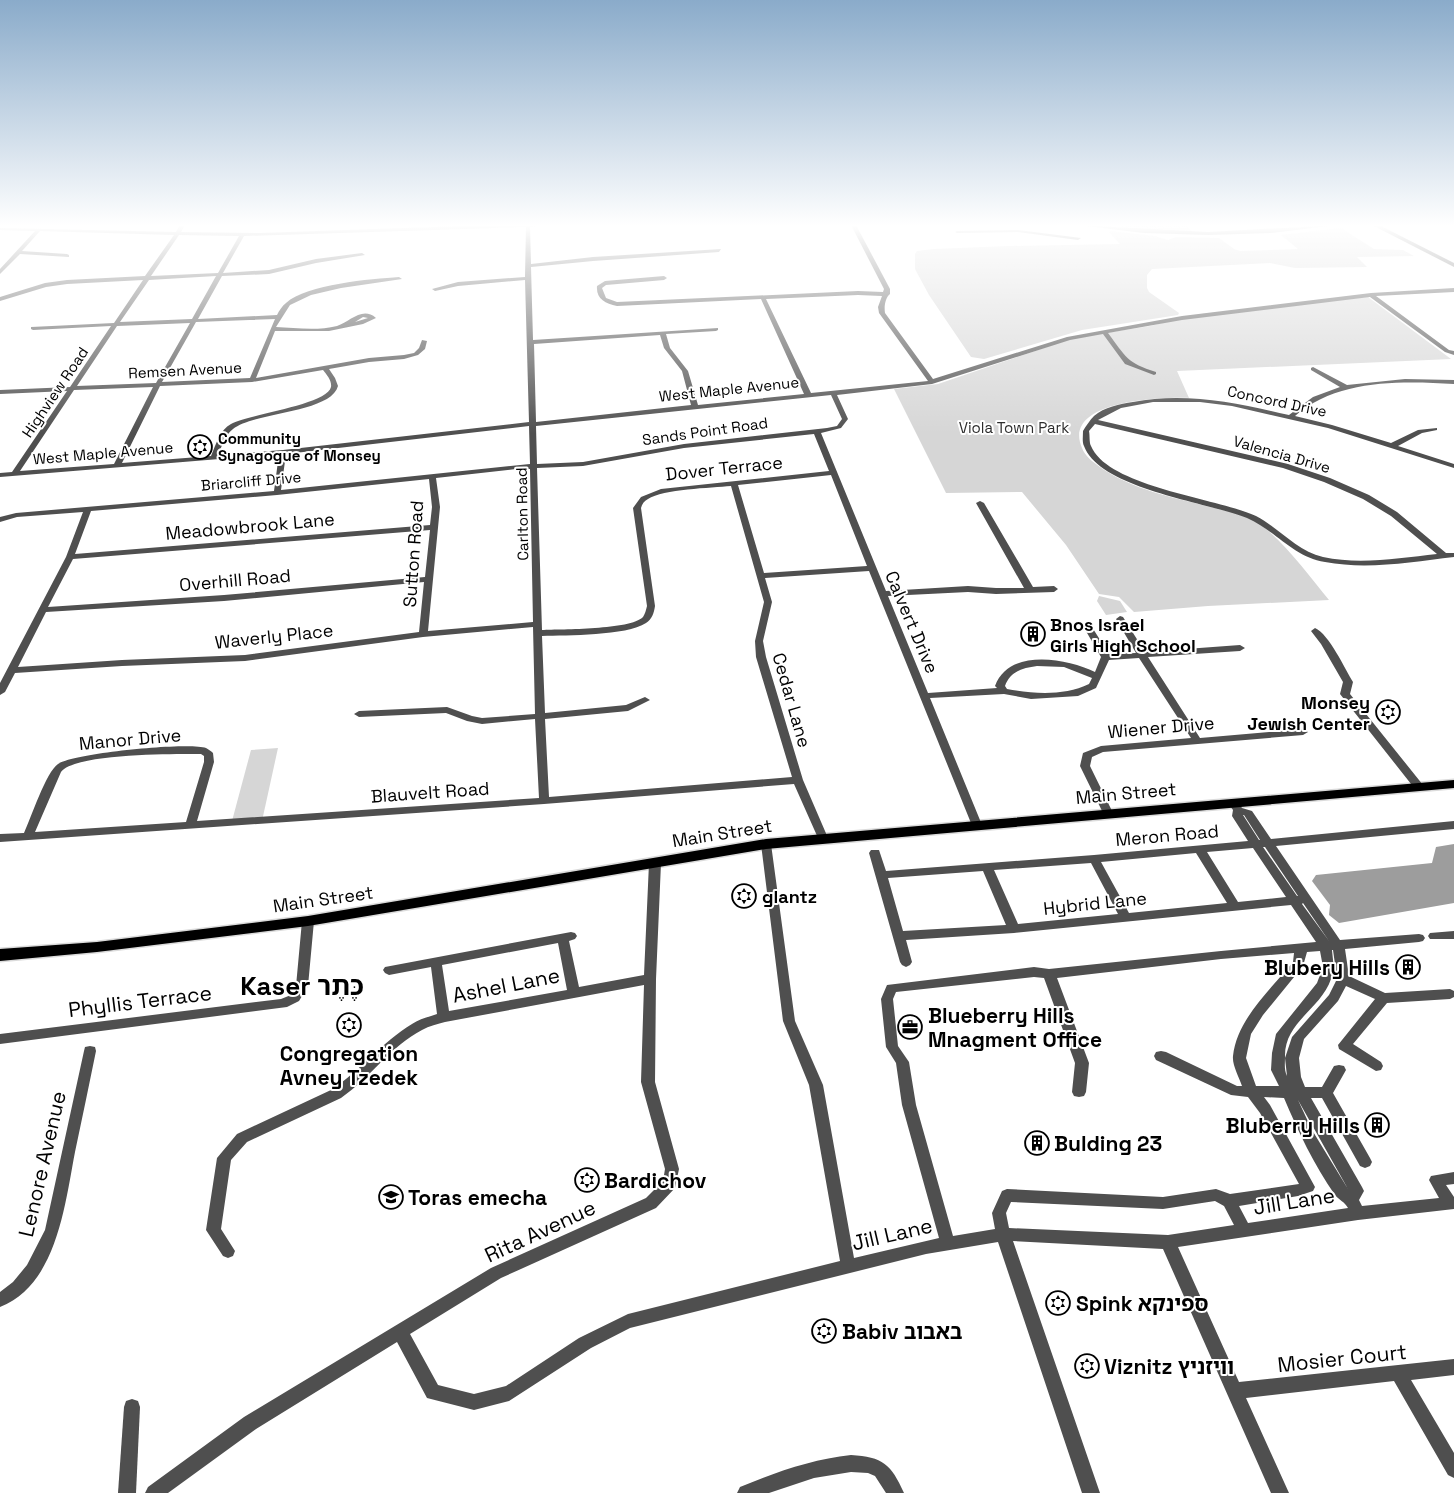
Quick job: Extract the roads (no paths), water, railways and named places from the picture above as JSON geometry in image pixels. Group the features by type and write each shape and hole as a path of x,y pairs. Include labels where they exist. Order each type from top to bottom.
{"main road":[{"name":"Main Street","path":"0,955 97,947 308,921 766,844 1108,813 1235,807 1454,784"}],"street":[{"name":"Highview Road","path":"14,474 135,295"},
{"path":"117,465 158,384 208,295"},
{"path":"252,380 279,317 287,305 306,295"},
{"name":"Carlton Road","path":"529,295 539,629 539,717 544,801"},
{"path":"600,295 603,300 617,304 826,295"},
{"path":"887,295 881,308 882,314 932,382"},
{"path":"1370,295 1447,350 1454,353"},
{"name":"West Maple Avenue","path":"0,475 283,452 932,382 1069,338 1202,314 1375,295"},
{"path":"763,298 808,395"},
{"path":"33,328 279,317"},
{"path":"273,329 342,326"},
{"path":"531,342 716,329"},
{"path":"1104,332 1116,347 1124,362 1130,366 1154,373"},
{"path":"663,333 667,348 685,370 696,406"},
{"name":"Remsen Avenue","path":"0,392 252,380 369,360 412,355 422,349 424,341"},
{"path":"214,457 225,432 233,426 264,414 309,405 329,396 334,389 334,382 325,368"},
{"path":"1312,369 1347,388"},
{"path":"1291,416 1303,404 1320,395 1347,388 1420,382 1454,382"},
{"name":"Sands Point Road","path":"535,466 583,464 614,460 671,448 817,432 835,428 844,422 845,416 833,393"},
{"name":"Concord Drive","path":"1093,421 1105,411 1133,402 1176,399 1232,404 1330,426 1454,466"},
{"path":"1093,421 1086,431 1087,445 1093,456 1119,475 1140,484 1232,509 1251,517 1267,525 1288,544 1304,553 1323,559 1357,563 1454,556"},
{"name":"Valencia Drive","path":"1093,421 1286,466 1327,480 1366,497 1394,514 1444,556"},
{"path":"1392,446 1420,431 1435,429"},
{"name":"Calvert Drive","path":"817,432 977,825"},
{"path":"277,493 283,452"},
{"name":"Briarcliff Drive","path":"0,520 16,515 277,493 535,466"},
{"name":"Dover Terrace","path":"539,629 626,626 641,622 648,617 651,606 637,508 639,502 647,496 661,491 833,473"},
{"name":"Sutton Road","path":"424,634 436,508 432,476"},
{"name":"Cedar Lane","path":"734,483 768,602 759,641 762,657 798,780"},
{"path":"980,503 1030,590"},
{"path":"0,692 70,557 88,508"},
{"name":"Meadowbrook Lane","path":"70,557 434,527"},
{"path":"761,576 872,568"},
{"name":"Overhill Road","path":"44,610 224,598 429,579"},
{"path":"883,594 968,589 996,591 1054,589"},
{"path":"1120,619 1197,740"},
{"path":"1087,626 1106,657"},
{"name":"Waverly Place","path":"12,670 245,658 424,634 539,629"},
{"path":"1315,631 1325,642 1348,682 1345,694 1419,787"},
{"path":"1106,657 1240,648"},
{"path":"925,696 1004,691 1032,696 1078,693 1093,686 1106,657"},
{"path":"1004,691 1000,686 1006,674 1031,663 1063,663 1080,668 1098,677"},
{"path":"359,714 447,710 482,721 628,708 645,700"},
{"name":"Wiener Drive","path":"1108,813 1085,766 1087,755 1101,749 1303,732"},
{"name":"Manor Drive","path":"28,836 59,767 75,759 204,751 209,755 209,762 191,824"},
{"path":"798,780 823,838"},
{"name":"Blauvelt Road","path":"0,838 544,801 798,780"},
{"path":"1235,807 1237,816 1262,843 1331,946 1343,978 1334,998 1298,1037 1292,1058 1294,1077 1300,1093 1357,1191 1354,1206"},
{"name":"Meron Road","path":"882,875 1200,850 1454,825"},
{"path":"766,844 789,1021 816,1085 848,1266"},
{"path":"1200,850 1234,906"},
{"path":"875,853 906,962"},
{"path":"1094,859 1124,917"},
{"name":"Rita Avenue","path":"154,1493 250,1423 496,1273 651,1203 670,1184 672,1168 648,1082 655,863"},
{"path":"988,868 1014,929"},
{"name":"Hybrid Lane","path":"900,936 1014,929 1301,900"},
{"name":"Phyllis Terrace","path":"0,1038 283,1004 295,998 302,986 308,921"},
{"path":"1434,936 1454,935"},
{"name":"Ashel Lane","path":"389,970 567,937 574,992"},
{"path":"948,1244 909,1105 902,1062 892,1047 887,999 891,988 1034,972 1049,974 1221,955 1419,938"},
{"path":"1331,946 1328,972 1323,986 1282,1034 1278,1053 1278,1070 1286,1092 1306,1133 1341,1192 1354,1206"},
{"path":"1091,1493 1003,1234 999,1213 1008,1195 1163,1204 1216,1195 1229,1201 1308,1187 1265,1109 1251,1091 1239,1058 1245,1033 1258,1012 1299,963 1301,949"},
{"name":"Ashel Lane","path":"436,962 444,1017"},
{"path":"1328,972 1384,998 1450,994"},
{"path":"1049,974 1082,1063 1079,1092"},
{"name":"Ashel Lane","path":"228,1251 213,1230 224,1158 242,1138 336,1094 348,1086 387,1049 418,1026 444,1017 650,979"},
{"path":"1376,1066 1344,1046 1384,998"},
{"name":"Lenore Avenue","path":"0,1300 23,1283 33,1270 43,1254 52,1230 90,1051"},
{"path":"1161,1056 1236,1090 1326,1093"},
{"path":"1326,1093 1339,1070"},
{"path":"1326,1093 1365,1162"},
{"path":"1452,1203 1436,1180 1454,1178"},
{"path":"1229,1201 1244,1230"},
{"name":"Jill Lane","path":"400,1332 433,1392 474,1402 509,1394 585,1343 628,1321 848,1266 948,1244 1003,1234 1168,1242 1244,1230 1354,1206 1452,1203"},
{"path":"1168,1242 1280,1493"},
{"name":"Mosier Court","path":"1234,1391 1454,1367"},
{"path":"1399,1374 1454,1469"},
{"path":"127,1493 132,1407"},
{"path":"746,1493 828,1466 861,1463 882,1470 896,1493"}],"place":[{"name":"Community Synagogue of Monsey","path":"200,447"},
{"name":"Bnos Israel Girls High School","path":"1033,634"},
{"name":"Monsey Jewish Center","path":"1388,712"},
{"name":"glantz","path":"744,896"},
{"name":"Blubery Hills","path":"1408,967"},
{"name":"Congregation Avney Tzedek","path":"349,1025"},
{"name":"Blueberry Hills Mnagment Office","path":"910,1027"},
{"name":"Bluberry Hills","path":"1377,1125"},
{"name":"Bulding 23","path":"1037,1143"},
{"name":"Bardichov","path":"587,1180"},
{"name":"Toras emecha","path":"391,1197"},
{"name":"Spink ספינקא","path":"1058,1303"},
{"name":"Babiv באבוב","path":"824,1331"},
{"name":"Viznitz וויזניץ","path":"1087,1366"}],"district":[{"name":"Kaser כֶּתֶר","path":"302,986"}],"park label":[{"name":"Viola Town Park","path":"1014,427"}]}
